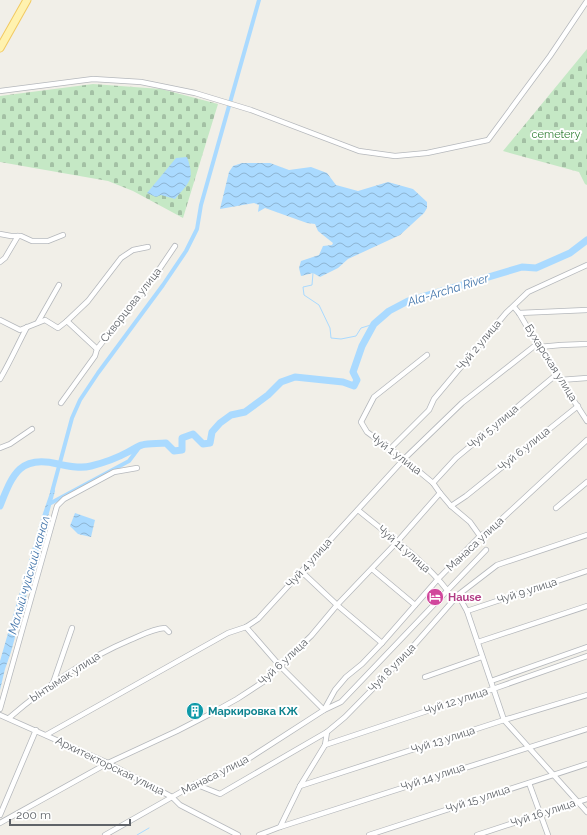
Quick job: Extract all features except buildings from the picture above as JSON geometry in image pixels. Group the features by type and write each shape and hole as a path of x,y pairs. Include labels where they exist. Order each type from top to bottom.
{"main road":[{"path":"0,48 27,0"}],"street":[{"path":"0,91 93,79 140,82 195,93 264,114 359,151 395,156 427,153 488,140 550,56 587,1"},
{"path":"0,234 22,236 32,241 48,241 63,235"},
{"path":"0,262 5,258 18,236"},
{"name":"Скворцова улица","path":"61,403 95,356 97,349 156,274 175,246"},
{"path":"0,320 20,330 45,320 58,328 88,301 121,258 133,250 148,247"},
{"name":"Чуй 2 улица","path":"390,449 429,410 434,399 506,313 528,292 587,265"},
{"path":"38,323 59,285"},
{"name":"Бухарская улица","path":"514,307 520,313 538,345 587,421"},
{"path":"520,313 587,310"},
{"path":"67,321 97,349"},
{"path":"0,380 12,361 16,348 28,327"},
{"path":"538,345 587,344"},
{"name":"Чуй 4 улица","path":"46,735 228,633 246,627 258,619 404,459 462,403 538,345"},
{"name":"Чуй 1 улица","path":"427,355 374,398 361,422 367,432 432,482 451,506 470,522 480,536"},
{"name":"Чуй 5 улица","path":"432,482 456,458 557,374"},
{"path":"560,380 587,378"},
{"name":"Чуй 6 улица","path":"451,506 466,496 578,406"},
{"path":"0,448 10,444 32,429"},
{"name":"Манаса улица","path":"324,710 335,690 382,643 438,579 480,536 491,529 587,440"},
{"path":"0,709 57,506 64,499 114,472 137,468"},
{"path":"556,508 587,482"},
{"name":"Чуй 6 улица","path":"0,823 108,763 178,731 237,699 263,682 311,636 337,605 397,542 440,493"},
{"name":"Чуй 11 улица","path":"358,510 397,542 438,579 447,590"},
{"name":"Чуй 8 улица","path":"195,784 220,794 327,732 345,717 402,659 458,595 497,565 587,535"},
{"name":"Манаса улица","path":"105,835 195,784 248,759 324,710 341,702 486,550"},
{"path":"372,569 415,605"},
{"name":"Чуй 9 улица","path":"467,611 587,571"},
{"path":"302,572 337,605 382,643"},
{"path":"458,595 467,611 504,720 587,812"},
{"path":"478,642 587,606"},
{"path":"246,627 280,666 324,710"},
{"path":"52,684 72,628"},
{"name":"Ынтымак улица","path":"9,718 26,703 73,669 107,650 155,629 165,628 169,632"},
{"path":"491,681 587,647"},
{"name":"Чуй 12 улица","path":"325,744 493,689 587,656"},
{"path":"425,677 482,657"},
{"name":"Чуй 13 улица","path":"300,786 504,720 587,695"},
{"name":"Архитекторская улица","path":"0,715 108,763 172,797 180,805 238,835"},
{"name":"Чуй 14 улица","path":"259,835 587,729"},
{"path":"0,815 36,730"},
{"path":"280,827 300,786 325,744 327,732"},
{"name":"Чуй 15 улица","path":"369,835 587,764"},
{"path":"529,783 548,835"},
{"name":"Чуй 16 улица","path":"477,835 587,799"}],"green space":[{"name":"cemetery","path":"587,49 587,185 579,172 503,151"},
{"path":"93,84 161,89 218,104 183,218 133,191 108,181 0,162 0,96"}],"water":[{"path":"187,157 191,171 190,180 175,199 161,195 156,197 147,193 176,158"},
{"path":"242,163 270,163 289,170 311,167 327,173 336,185 358,191 388,182 413,189 427,202 427,208 424,213 400,235 348,259 338,268 320,277 313,273 301,276 299,268 301,261 319,255 323,246 332,245 333,243 318,231 315,224 307,223 265,208 258,212 259,205 254,203 220,209 229,172 233,166"},
{"name":"Малый чуйский канал","path":"52,487 54,487 55,491 0,690 0,661 41,519"},
{"path":"75,513 95,520 91,537 78,534 70,526"}],"waterway":[{"path":"52,492 72,418 80,400 98,373 163,285 186,251 197,229 201,205 259,0"},
{"name":"Ala-Archa River","path":"0,506 13,477 19,470 34,462 45,462 74,467 87,467 110,460 142,445 166,443 174,451 182,450 182,438 193,434 203,444 210,443 212,432 220,423 231,415 245,412 268,395 281,382 295,377 343,382 354,386 357,380 353,372 362,346 374,324 389,311 408,301 522,267 536,268 570,253 587,240"},
{"path":"313,273 312,285 303,287 304,295 319,305 330,328 331,338 341,339 356,336 361,328 374,324"},
{"path":"49,504 129,461 141,445"},
{"path":"137,835 149,828"}],"place":[{"name":"Hause","path":"435,597"},
{"name":"Маркировка КЖ","path":"195,711"}]}
